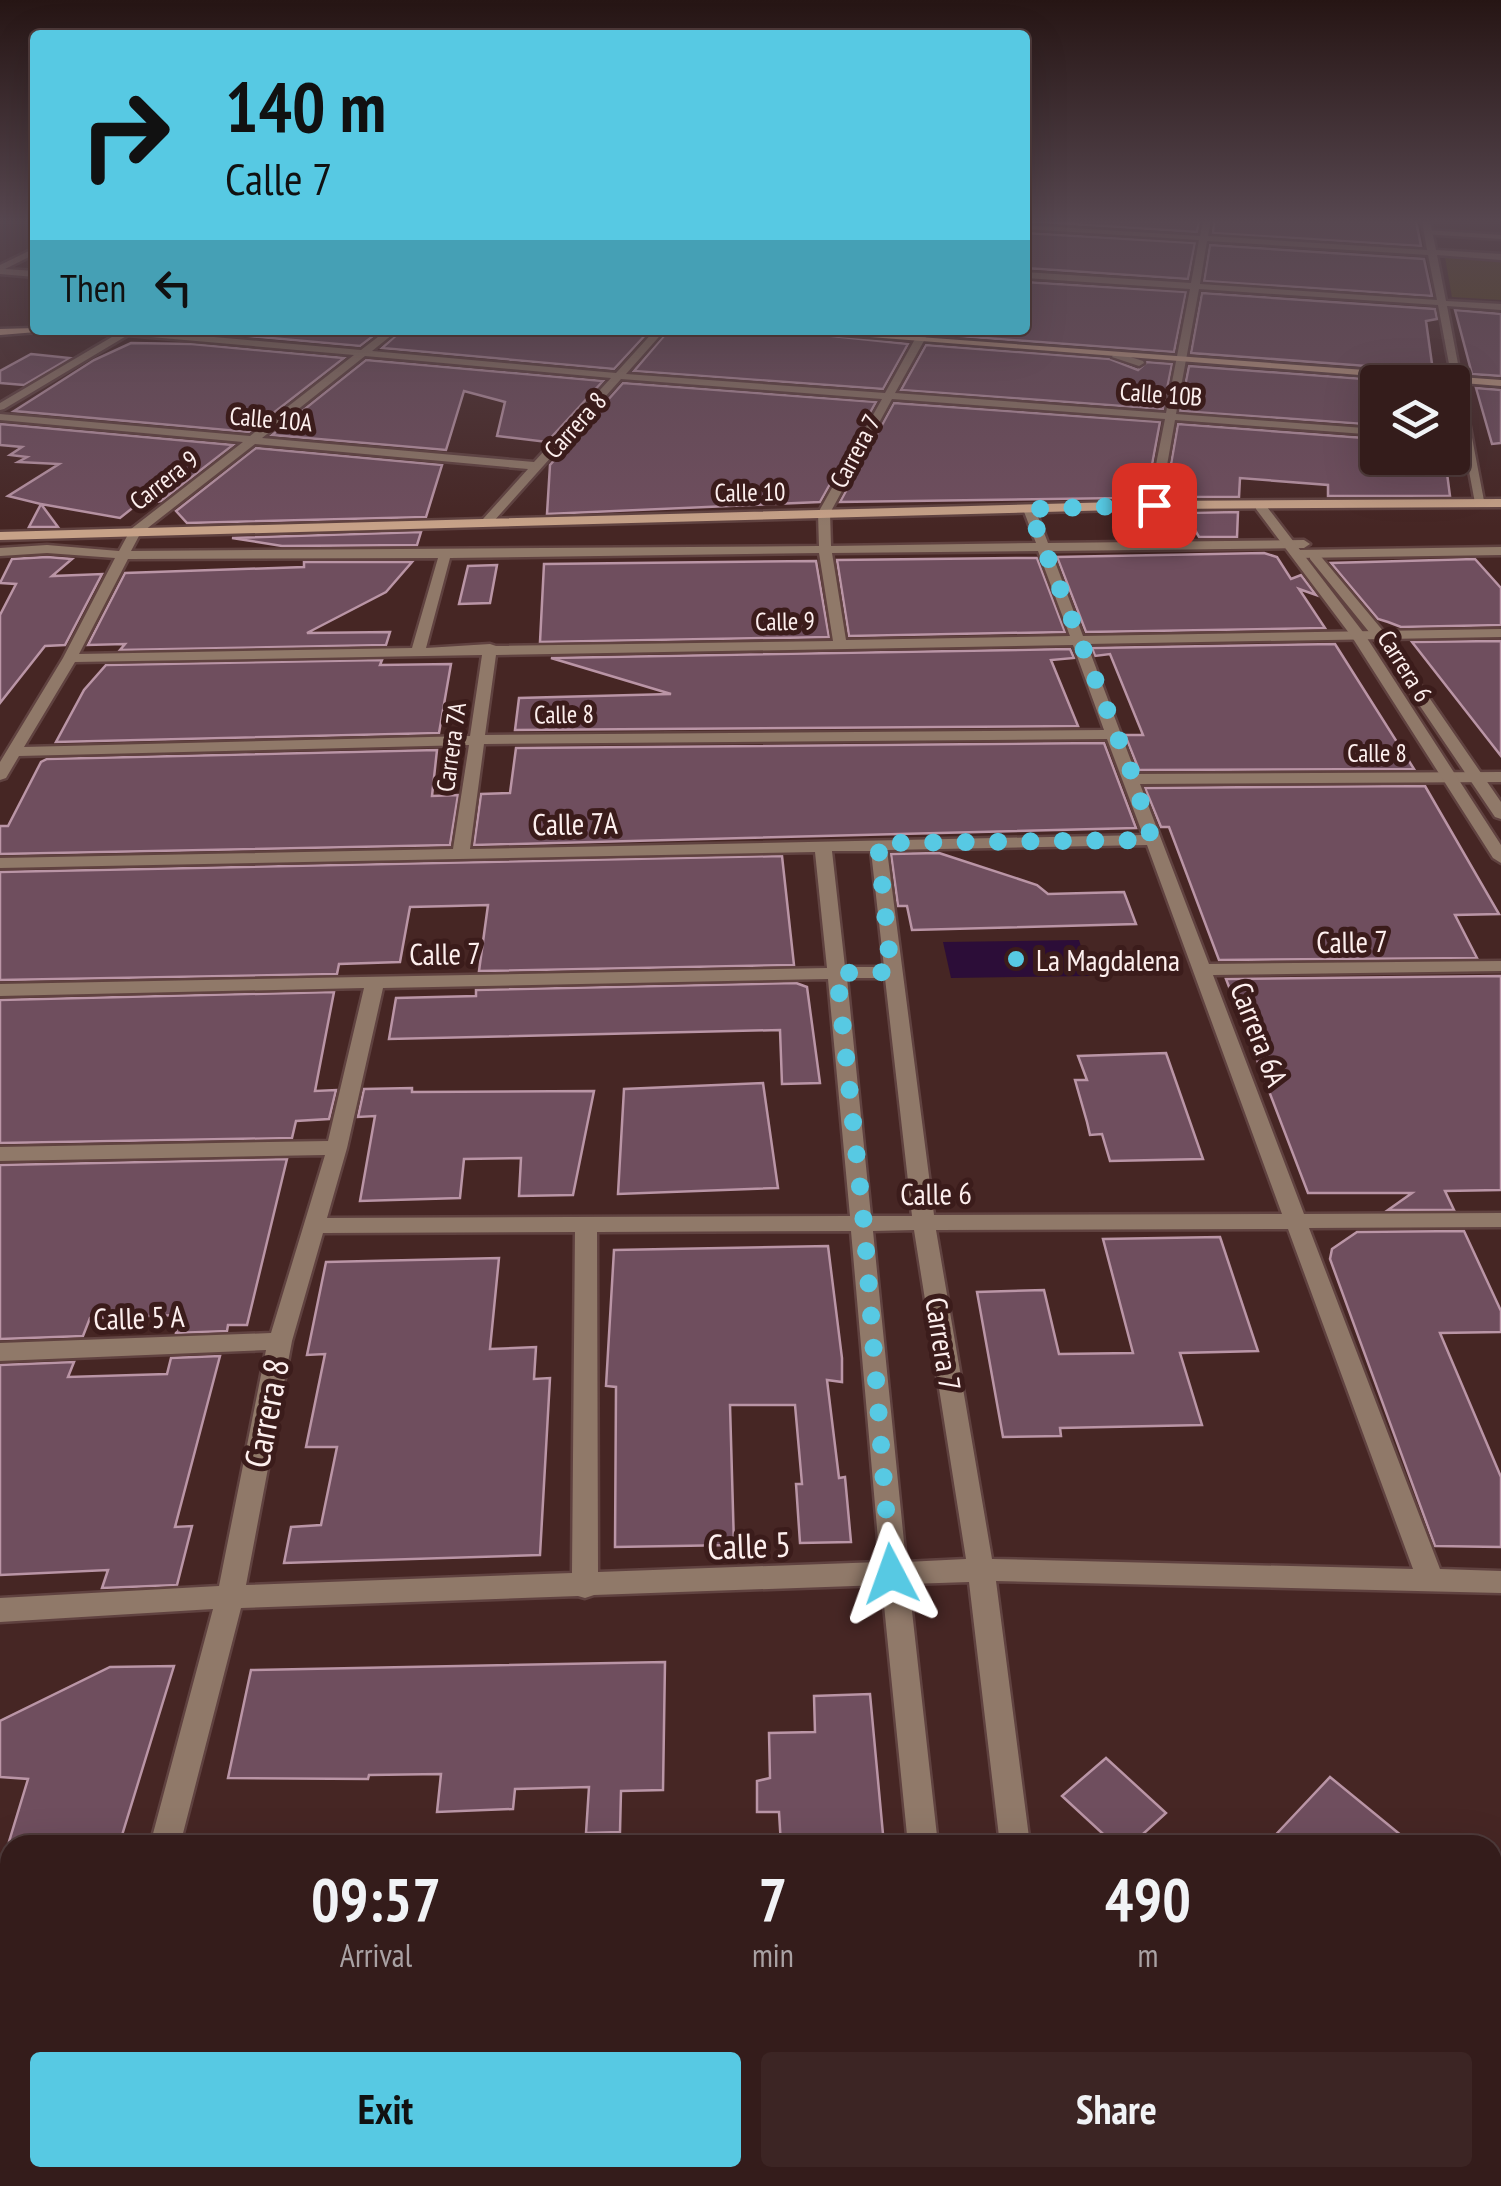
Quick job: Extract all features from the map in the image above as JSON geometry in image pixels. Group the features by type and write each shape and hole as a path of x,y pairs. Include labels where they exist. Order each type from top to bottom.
{"main road":[{"path":"0,332 30,331"},
{"path":"922,335 1116,355 1360,372"},
{"path":"1470,380 1501,382"},
{"name":"Calle 10","path":"0,536 489,519 1154,505 1501,504"}],"street":[{"path":"1154,505 1184,323"},
{"path":"1444,323 1452,365"},
{"path":"0,408 122,335"},
{"name":"Calle 10B","path":"172,335 618,376 1360,431"},
{"name":"Carrera 9","path":"0,775 70,658 135,532 387,335"},
{"name":"Carrera 8","path":"489,519 655,335"},
{"name":"Carrera 7","path":"840,642 825,551 824,512 922,335"},
{"path":"1116,355 1139,363"},
{"path":"1159,362 1176,359"},
{"name":"Calle 10A","path":"0,417 538,466"},
{"path":"1470,470 1481,503"},
{"name":"Carrera 6","path":"1260,506 1380,635 1501,814"},
{"name":"Carrera 6","path":"1278,506 1301,549 1501,858"},
{"name":"Carrera 6A","path":"1029,509 1134,779 1152,840 1431,1582"},
{"name":"Calle 10","path":"0,552 88,549 122,555 1044,549 1501,551"},
{"path":"418,650 445,554"},
{"name":"Calle 9","path":"70,658 1501,633"},
{"name":"Carrera 7A","path":"462,853 490,648"},
{"name":"Calle 8","path":"15,752 477,740 1114,734"},
{"name":"Calle 8","path":"1134,779 1501,777"},
{"name":"Calle 7A","path":"0,863 1152,840"},
{"name":"Carrera 7","path":"878,843 924,1223 981,1570 1015,1835"},
{"path":"822,845 864,1224 891,1574 923,1835"},
{"name":"Calle 7","path":"1204,970 1501,966"},
{"name":"Calle 7","path":"0,990 891,972"},
{"name":"Carrera 8","path":"168,1835 230,1596 280,1341 338,1148 375,982"},
{"path":"0,1154 338,1148"},
{"name":"Calle 6","path":"312,1226 1501,1220"},
{"path":"585,1586 586,1226"},
{"name":"Calle 5 A","path":"0,1352 280,1341"},
{"name":"Calle 5","path":"0,1610 230,1596 981,1570 1501,1582"}],"shaded area":[{"name":"La Magdalena","path":"1079,940 1090,976 951,978 943,942"}],"building":[{"path":"1030,323 1180,323 1174,352 945,335 1030,335"},
{"path":"1196,323 1426,323 1432,365 1360,366 1191,353"},
{"path":"1458,323 1501,323 1501,376 1472,374"},
{"path":"236,335 374,335 360,346"},
{"path":"396,335 645,335 614,369 382,348"},
{"path":"665,335 823,335 908,344 883,389 634,371"},
{"path":"131,343 192,344 344,358 249,432 14,411 94,360"},
{"path":"926,345 1110,359 1138,370 1147,362 1172,364 1163,409 901,390"},
{"path":"31,354 70,358 24,385 0,383 0,371"},
{"path":"366,360 603,381 547,442 497,436 505,402 464,391 446,450 272,435"},
{"path":"1189,366 1360,379 1360,424 1180,411"},
{"path":"623,383 876,402 820,502 547,514 550,465"},
{"path":"1476,388 1501,390 1501,443 1492,444"},
{"path":"894,403 1160,422 1147,492 1122,498 840,502"},
{"path":"0,424 233,445 161,501 135,506 120,518 8,496 59,464 18,462 27,457 10,455 22,447 0,445"},
{"path":"1178,424 1360,438 1360,475 1447,475 1450,496 1328,496 1328,485 1240,478 1239,497 1178,497 1179,484 1167,487"},
{"path":"256,448 442,465 426,517 187,523 176,511"},
{"path":"41,504 58,527 29,527"},
{"path":"1238,512 1237,537 1199,537 1185,513"},
{"path":"421,532 417,545 282,546 232,538"},
{"path":"1264,553 1277,557 1291,579 1301,575 1316,595 1299,589 1325,628 1086,632 1057,557"},
{"path":"1037,558 1065,632 849,636 837,560"},
{"path":"12,559 72,559 52,576 102,574 65,645 45,646 0,703 0,615 16,584 0,583"},
{"path":"1475,559 1501,588 1501,625 1401,627 1378,619 1331,563"},
{"path":"816,561 829,637 540,642 544,564"},
{"path":"304,562 412,562 386,592 307,633 390,632 386,645 120,650 125,644 88,645 125,573 304,567"},
{"path":"497,565 490,603 459,604 468,566"},
{"path":"1501,641 1501,756 1412,642"},
{"path":"1335,644 1414,769 1139,770 1125,735 1143,735 1110,654 1095,656 1092,648"},
{"path":"1070,649 1074,658 1051,660 1078,726 515,730 519,698 671,694 551,658"},
{"path":"382,660 380,665 451,664 439,733 56,742 84,690 106,665"},
{"path":"1104,743 1136,828 474,845 481,794 510,793 516,748"},
{"path":"437,750 432,796 458,795 450,845 0,854 0,826 8,826 41,762 47,759"},
{"path":"1425,786 1499,914 1455,915 1477,958 1219,960 1169,827 1161,827 1145,788"},
{"path":"939,853 1037,885 1048,894 1124,892 1136,924 912,930 907,906 898,906 891,854"},
{"path":"782,856 794,965 479,971 488,905 410,907 400,962 339,964 337,974 0,980 0,872"},
{"path":"1501,976 1501,1190 1445,1191 1454,1210 1388,1210 1412,1193 1308,1193 1226,979"},
{"path":"796,983 807,987 820,1083 782,1084 780,1030 389,1039 396,998 476,996 476,990"},
{"path":"334,992 315,1091 336,1090 329,1119 296,1121 292,1138 0,1143 0,1000"},
{"path":"1166,1053 1203,1159 1110,1161 1102,1134 1090,1135 1075,1080 1087,1080 1078,1056"},
{"path":"763,1083 778,1188 618,1194 624,1089"},
{"path":"412,1088 412,1092 594,1091 573,1195 519,1196 521,1158 464,1159 460,1198 360,1201 375,1116 358,1117 364,1089"},
{"path":"287,1159 247,1325 228,1325 227,1331 176,1333 180,1315 90,1318 83,1336 0,1339 0,1165"},
{"path":"1464,1231 1501,1311 1501,1332 1440,1333 1501,1477 1501,1547 1435,1546 1330,1259 1332,1249 1357,1232"},
{"path":"1220,1237 1258,1351 1180,1353 1202,1425 1060,1428 1061,1436 1003,1437 977,1292 1044,1290 1059,1354 1133,1353 1103,1239"},
{"path":"828,1246 842,1382 827,1380 839,1478 845,1477 851,1542 800,1543 796,1484 802,1484 795,1405 730,1405 734,1545 615,1547 616,1387 606,1386 614,1250"},
{"path":"499,1258 490,1349 536,1347 534,1379 550,1378 540,1555 284,1563 291,1527 321,1525 337,1447 306,1447 325,1354 307,1355 326,1262"},
{"path":"220,1356 175,1527 192,1526 177,1585 102,1588 108,1570 0,1575 0,1365 74,1362 68,1377 167,1374 171,1358"},
{"path":"665,1662 663,1790 621,1791 620,1832 586,1833 589,1787 515,1789 513,1809 437,1812 441,1774 369,1775 368,1779 228,1778 251,1670"},
{"path":"174,1666 122,1835 11,1835 28,1779 0,1777 0,1721 110,1667"},
{"path":"870,1694 883,1835 780,1835 779,1812 757,1812 757,1781 770,1778 769,1733 815,1732 814,1696"},
{"path":"1106,1758 1166,1813 1142,1835 1104,1835 1062,1796"},
{"path":"1330,1777 1401,1835 1275,1835"}],"place":[{"name":"La Magdalena","path":"1016,959"}],"route":[{"path":"891,1574 864,1224 837,973 891,972 878,843 1152,840 1134,779 1029,509 1154,505"}]}
